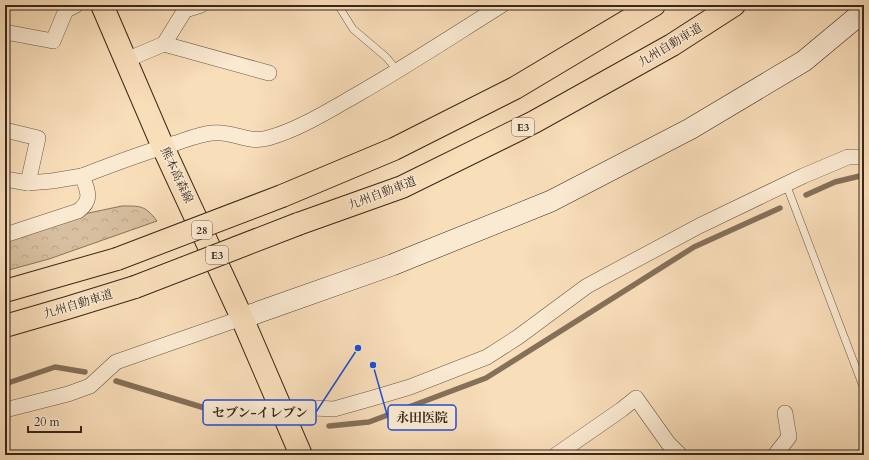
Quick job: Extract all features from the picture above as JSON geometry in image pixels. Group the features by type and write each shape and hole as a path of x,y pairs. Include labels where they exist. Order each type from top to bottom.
{"main road":[{"name":"熊本高森線","path":"102,5 163,147 242,318 301,455"},
{"path":"5,292 117,259 282,196 394,149 515,88 654,5"},
{"name":"九州自動車道","path":"5,326 135,286 298,224 402,187 534,122 672,45 734,5"}],"street":[{"path":"5,32 53,41 66,10 76,5"},
{"path":"126,60 164,44 185,10 201,5"},
{"path":"5,179 28,183 82,176 163,147 212,133 221,132 250,140 268,138 310,121 398,71 502,5"},
{"path":"5,410 68,394 90,386 116,362 392,265 551,201 690,129 804,61 864,11"},
{"path":"164,44 269,73"},
{"path":"5,130 38,138 28,183"},
{"path":"283,414 313,408 334,409 410,387 487,357 518,337 587,286 699,226 786,184 848,157 864,156"},
{"path":"5,236 78,211 85,206 88,199 88,192 82,176"},
{"path":"556,455 636,398 668,443 680,455"},
{"path":"775,455 789,437 785,414"}],"lane":[{"path":"338,5 353,29 386,57 398,71"},
{"path":"786,184 864,389"}],"green space":[{"path":"122,206 133,206 145,209 157,221 49,259 5,271 5,239 74,216"}],"waterway":[{"path":"806,195 835,182 864,175"},
{"path":"329,426 369,422 486,378 694,247 780,208"},
{"path":"5,384 55,367 85,372"},
{"path":"116,381 241,419"}],"place":[{"name":"セブン-イレブン","path":"358,348"},
{"name":"永田医院","path":"373,365"}]}
